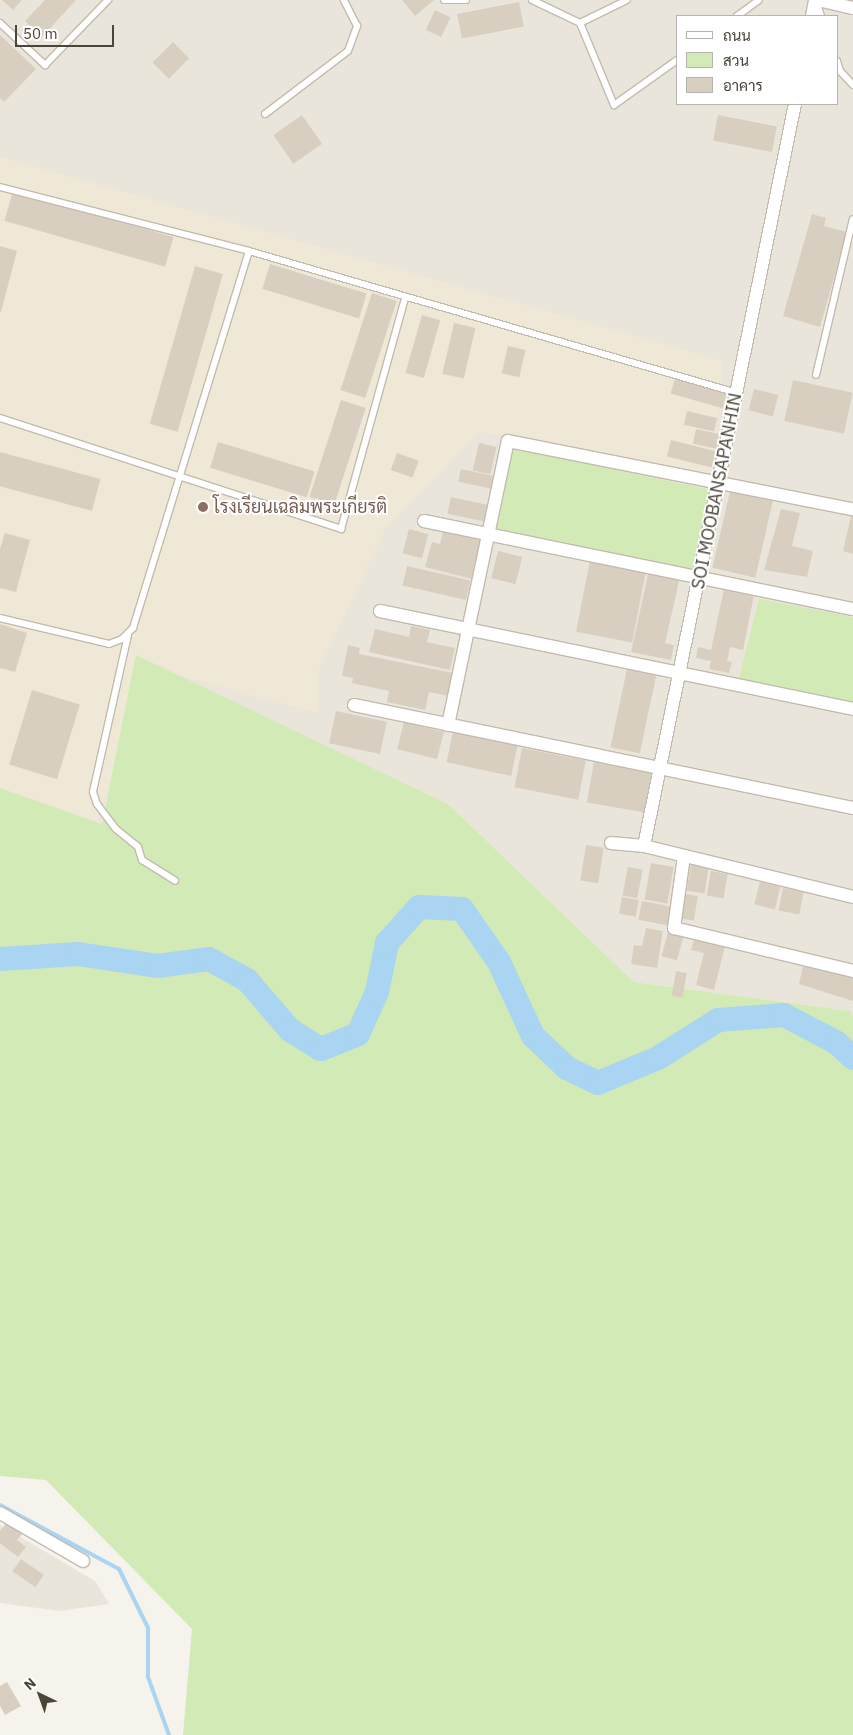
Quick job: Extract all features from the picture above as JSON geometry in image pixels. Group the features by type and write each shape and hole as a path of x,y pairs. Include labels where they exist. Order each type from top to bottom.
{"street":[{"path":"812,15 816,0 853,8"},
{"name":"SOI MOOBANSAPANHIN","path":"644,846 681,673 795,105"},
{"path":"448,725 508,441 853,509"},
{"path":"424,521 853,609"},
{"path":"380,610 853,709"},
{"path":"354,705 853,808"},
{"path":"612,843 644,846 853,897"},
{"path":"684,856 674,928 853,970"},
{"path":"0,1513 83,1561"}],"lane":[{"path":"0,23 45,65 108,0"},
{"path":"265,114 348,51 357,26 344,0"},
{"path":"444,0 466,0"},
{"path":"532,0 580,23 614,105 676,61"},
{"path":"580,23 627,0"},
{"path":"738,15 759,0"},
{"path":"816,0 821,15"},
{"path":"838,64 840,71 853,85"},
{"path":"0,187 249,251 405,298 737,393"},
{"path":"816,375 853,219"},
{"path":"0,618 109,644 133,628 249,251"},
{"path":"0,418 341,530 405,298"},
{"path":"128,633 92,792 96,804 116,830 138,846 142,860 174,881"}],"shaded area":[{"path":"0,0 853,0 853,1016 849,1011 634,982 448,804 136,656 102,824 0,788"},
{"name":"โรงเรียนเฉลิมพระเกียรติ","path":"0,157 723,361 712,476 479,432 385,529 318,671 318,713 144,666 95,830 0,796"},
{"path":"0,1525 95,1581 109,1604 60,1611 0,1603"}],"green space":[{"path":"513,448 711,490 694,570 496,528"},
{"path":"759,599 853,617 853,702 739,678"},
{"path":"136,655 448,804 634,982 850,1011 853,1016 853,1735 183,1735 192,1629 46,1480 0,1476 0,788 102,824"}],"building":[{"path":"2,0 22,0 13,10"},
{"path":"45,0 76,0 42,37 25,21"},
{"path":"402,0 434,0 415,16"},
{"path":"519,2 524,27 462,39 457,14"},
{"path":"435,10 450,17 441,37 426,30"},
{"path":"0,35 36,69 4,102 0,98"},
{"path":"173,42 189,58 169,79 152,63"},
{"path":"302,115 322,144 293,164 273,135"},
{"path":"718,115 777,126 772,152 713,141"},
{"path":"13,191 174,237 165,267 4,221"},
{"path":"812,214 826,218 824,226 847,232 820,327 783,316"},
{"path":"0,246 17,251 1,312 0,311"},
{"path":"270,264 367,294 359,318 262,289"},
{"path":"195,266 223,274 178,432 150,424"},
{"path":"372,293 397,301 365,398 340,390"},
{"path":"422,315 440,320 424,378 405,373"},
{"path":"454,323 475,328 464,379 442,374"},
{"path":"508,346 526,350 519,377 502,373"},
{"path":"675,378 727,393 722,408 671,393"},
{"path":"793,380 853,393 844,434 784,421"},
{"path":"754,389 778,395 773,416 749,410"},
{"path":"341,400 366,408 334,505 309,497"},
{"path":"687,411 717,418 714,432 684,425"},
{"path":"696,429 719,434 716,449 693,444"},
{"path":"671,440 716,451 712,468 667,456"},
{"path":"218,442 315,472 307,497 210,468"},
{"path":"479,443 497,447 490,474 473,470"},
{"path":"0,452 100,479 92,511 0,486"},
{"path":"397,453 419,461 412,478 391,470"},
{"path":"461,469 493,476 491,489 458,482"},
{"path":"731,487 774,497 755,578 712,568"},
{"path":"451,497 488,505 485,522 447,514"},
{"path":"781,509 800,513 792,546 813,551 807,577 764,570"},
{"path":"851,516 853,516 853,554 843,551"},
{"path":"444,528 483,538 472,579 425,567 432,542 440,544"},
{"path":"409,529 428,534 422,558 403,553"},
{"path":"5,533 30,540 16,592 0,588 0,549"},
{"path":"498,551 522,557 515,584 491,578"},
{"path":"590,560 646,571 632,643 576,632"},
{"path":"407,566 470,581 466,600 403,585"},
{"path":"649,570 680,577 665,643 674,645 671,660 631,652"},
{"path":"724,589 754,595 743,650 730,647 727,661 732,662 729,673 709,669 711,661 696,658 698,647 711,650"},
{"path":"0,624 27,633 15,672 0,668"},
{"path":"411,626 430,630 427,642 455,648 450,670 369,652 375,629 409,637"},
{"path":"348,645 360,648 359,654 453,673 448,696 429,692 425,710 387,702 389,691 352,683 353,678 342,676"},
{"path":"627,669 656,675 640,753 610,747"},
{"path":"32,690 80,705 57,779 9,765"},
{"path":"336,711 387,722 380,754 329,743"},
{"path":"404,722 444,732 437,759 397,749"},
{"path":"453,732 518,746 511,776 447,762"},
{"path":"522,748 586,760 578,800 514,787"},
{"path":"594,762 652,772 645,813 587,802"},
{"path":"586,845 604,848 598,883 580,881"},
{"path":"651,863 674,867 667,903 645,899"},
{"path":"691,864 709,867 705,893 687,891"},
{"path":"628,867 643,870 637,898 622,895"},
{"path":"711,871 728,874 723,899 707,896"},
{"path":"760,882 780,887 775,909 754,904"},
{"path":"783,888 804,892 799,915 779,911"},
{"path":"686,894 698,896 694,921 682,919"},
{"path":"622,897 639,900 636,917 619,914"},
{"path":"642,901 673,907 670,926 638,920"},
{"path":"646,928 663,931 657,968 631,964 634,945 642,946"},
{"path":"668,932 683,936 677,960 662,956"},
{"path":"696,934 726,942 714,990 696,985 704,953 691,950"},
{"path":"804,962 853,975 853,1001 799,984"},
{"path":"676,971 687,973 682,998 672,996"},
{"path":"7,1522 23,1533 17,1540 26,1547 18,1557 0,1543 0,1531"},
{"path":"21,1559 44,1575 35,1587 12,1571"},
{"path":"7,1682 21,1706 5,1715 0,1706 0,1686"}],"waterway":[{"path":"0,959 78,954 157,966 209,959 247,980 290,1030 321,1049 358,1034 377,992 387,943 419,907 462,909 499,962 533,1036 567,1068 598,1083 658,1058 718,1020 784,1015 837,1043 853,1058"},
{"path":"0,1505 119,1569 148,1628 148,1677 169,1735"}],"place":[{"name":"โรงเรียนเฉลิมพระเกียรติ","path":"203,507"}]}
